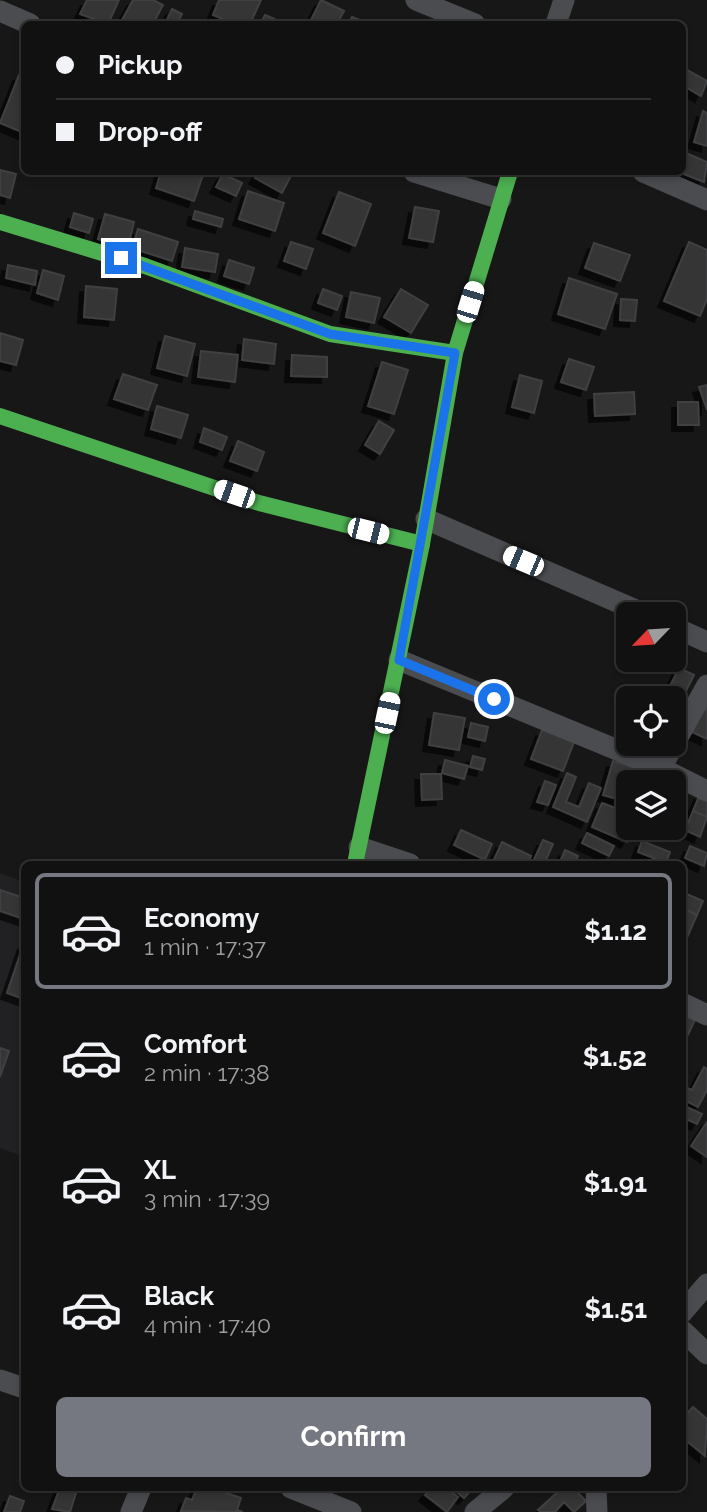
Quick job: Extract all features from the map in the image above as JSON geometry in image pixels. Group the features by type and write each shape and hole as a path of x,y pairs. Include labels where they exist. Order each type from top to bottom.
{"street":[{"path":"416,0 468,21"},
{"path":"557,21 564,0"},
{"path":"0,11 23,21"},
{"path":"423,175 501,200"},
{"path":"392,861 357,855 422,544 455,353 509,175"},
{"path":"650,175 707,200"},
{"path":"0,222 145,266 330,334 455,353"},
{"path":"1,420 259,503 422,544"},
{"path":"426,519 617,602"},
{"path":"686,632 707,642"},
{"path":"399,660 661,768 707,791"},
{"path":"661,768 707,685"},
{"path":"686,1005 707,1015"},
{"path":"686,1308 707,1284"},
{"path":"686,1334 707,1354"},
{"path":"0,1380 21,1387"},
{"path":"131,1512 140,1491"},
{"path":"298,1491 351,1512"},
{"path":"475,1512 500,1491"},
{"path":"596,1491 597,1512"}],"shaded area":[{"path":"0,873 21,881 21,1156 0,1148"}],"building":[{"path":"87,0 119,0 109,21 100,21 80,14"},
{"path":"133,0 153,0 163,5 155,21 122,20"},
{"path":"219,0 261,0 251,21 228,21 213,15"},
{"path":"321,0 344,11 339,21 310,21"},
{"path":"172,9 182,14 178,21 166,21"},
{"path":"265,15 279,21 262,21"},
{"path":"686,69 707,81 701,96 686,87"},
{"path":"19,75 21,76 21,132 0,123"},
{"path":"703,111 707,113 707,146 694,142"},
{"path":"686,153 707,162 704,182 686,175"},
{"path":"0,170 16,174 10,198 0,195"},
{"path":"160,175 203,175 194,201 156,188"},
{"path":"222,175 242,183 236,196 216,187"},
{"path":"257,175 291,175 282,193 255,178"},
{"path":"248,191 284,203 275,231 239,219"},
{"path":"339,192 371,204 355,246 323,233"},
{"path":"415,207 439,211 433,242 409,238"},
{"path":"195,211 223,219 221,227 193,219"},
{"path":"74,213 93,219 89,233 70,227"},
{"path":"105,214 134,222 128,247 98,239"},
{"path":"138,229 178,242 172,261 132,248"},
{"path":"291,242 313,249 306,269 284,261"},
{"path":"689,242 707,250 707,299 700,316 664,301"},
{"path":"594,243 630,255 620,281 585,268"},
{"path":"185,248 218,254 215,272 182,267"},
{"path":"229,260 254,268 249,284 224,276"},
{"path":"8,265 37,271 35,285 6,278"},
{"path":"43,270 64,276 58,300 37,293"},
{"path":"569,278 617,294 605,329 558,314"},
{"path":"86,286 117,289 114,320 84,317"},
{"path":"323,289 342,296 337,310 318,303"},
{"path":"401,289 428,305 411,333 384,317"},
{"path":"351,292 380,298 374,323 346,317"},
{"path":"621,299 637,300 635,321 620,320"},
{"path":"0,333 23,340 16,365 0,361"},
{"path":"165,336 195,344 187,376 157,368"},
{"path":"244,339 276,344 274,364 242,360"},
{"path":"201,351 238,355 235,382 198,377"},
{"path":"292,355 327,357 327,377 291,376"},
{"path":"569,359 594,367 586,390 561,382"},
{"path":"382,362 408,370 394,414 368,406"},
{"path":"123,374 157,385 148,410 114,399"},
{"path":"520,375 542,381 534,413 512,407"},
{"path":"707,385 707,410 699,387"},
{"path":"634,392 635,414 595,416 594,394"},
{"path":"678,402 698,402 699,425 678,425"},
{"path":"157,406 188,415 181,438 151,429"},
{"path":"379,421 394,430 380,454 365,445"},
{"path":"204,428 227,437 222,450 200,442"},
{"path":"238,441 264,452 257,471 230,461"},
{"path":"686,671 694,675 686,691 686,686 670,686 677,672"},
{"path":"707,705 707,739 688,730"},
{"path":"434,713 465,718 459,750 429,745"},
{"path":"471,723 488,727 485,741 468,737"},
{"path":"542,730 574,742 563,771 531,759"},
{"path":"473,756 485,759 482,770 470,767"},
{"path":"445,760 468,766 464,779 442,773"},
{"path":"613,761 642,770 616,770 616,799 603,795"},
{"path":"567,773 576,777 566,802 579,807 589,783 601,788 587,822 553,807"},
{"path":"421,774 441,774 442,799 422,800"},
{"path":"545,781 556,785 548,805 537,802"},
{"path":"700,794 707,797 707,817 693,811"},
{"path":"602,803 616,808 616,837 592,827"},
{"path":"693,811 707,817 700,837 686,830"},
{"path":"461,830 492,844 485,860 454,845"},
{"path":"587,833 614,846 609,856 582,843"},
{"path":"543,840 553,844 546,860 548,861 533,861"},
{"path":"642,841 670,852 667,861 661,861 638,852"},
{"path":"502,842 531,856 528,861 493,861"},
{"path":"690,846 707,853 704,866 685,858"},
{"path":"565,850 578,856 576,861 560,861"},
{"path":"0,890 21,897 21,918 0,911"},
{"path":"686,894 703,901 697,915 686,910"},
{"path":"686,910 697,915 686,940"},
{"path":"21,952 21,998 7,993"},
{"path":"686,1017 695,1020 686,1039"},
{"path":"0,1048 9,1051 0,1077"},
{"path":"704,1067 707,1069 707,1090 698,1107 686,1101 686,1088 692,1090"},
{"path":"686,1107 702,1114 697,1124 686,1119"},
{"path":"707,1122 707,1157 691,1146"},
{"path":"693,1407 707,1419 705,1456 686,1440 686,1415"},
{"path":"59,1491 76,1493 70,1512 52,1509"},
{"path":"196,1491 220,1491 241,1498 237,1510 243,1512 181,1511 186,1498 192,1500"},
{"path":"428,1491 450,1491 458,1497 447,1512 425,1495"},
{"path":"456,1491 470,1491 464,1498"},
{"path":"559,1491 576,1491 586,1501 574,1512 564,1502 555,1512 538,1510"},
{"path":"10,1496 24,1501 20,1512 4,1512"}],"traffic: fast":[{"path":"356,861 422,544 455,353 509,175"},
{"path":"0,222 145,266 330,334 455,353"},
{"path":"0,416 259,503 422,544"}],"route":[{"path":"121,258 330,334 455,353 399,660 494,699"}]}
